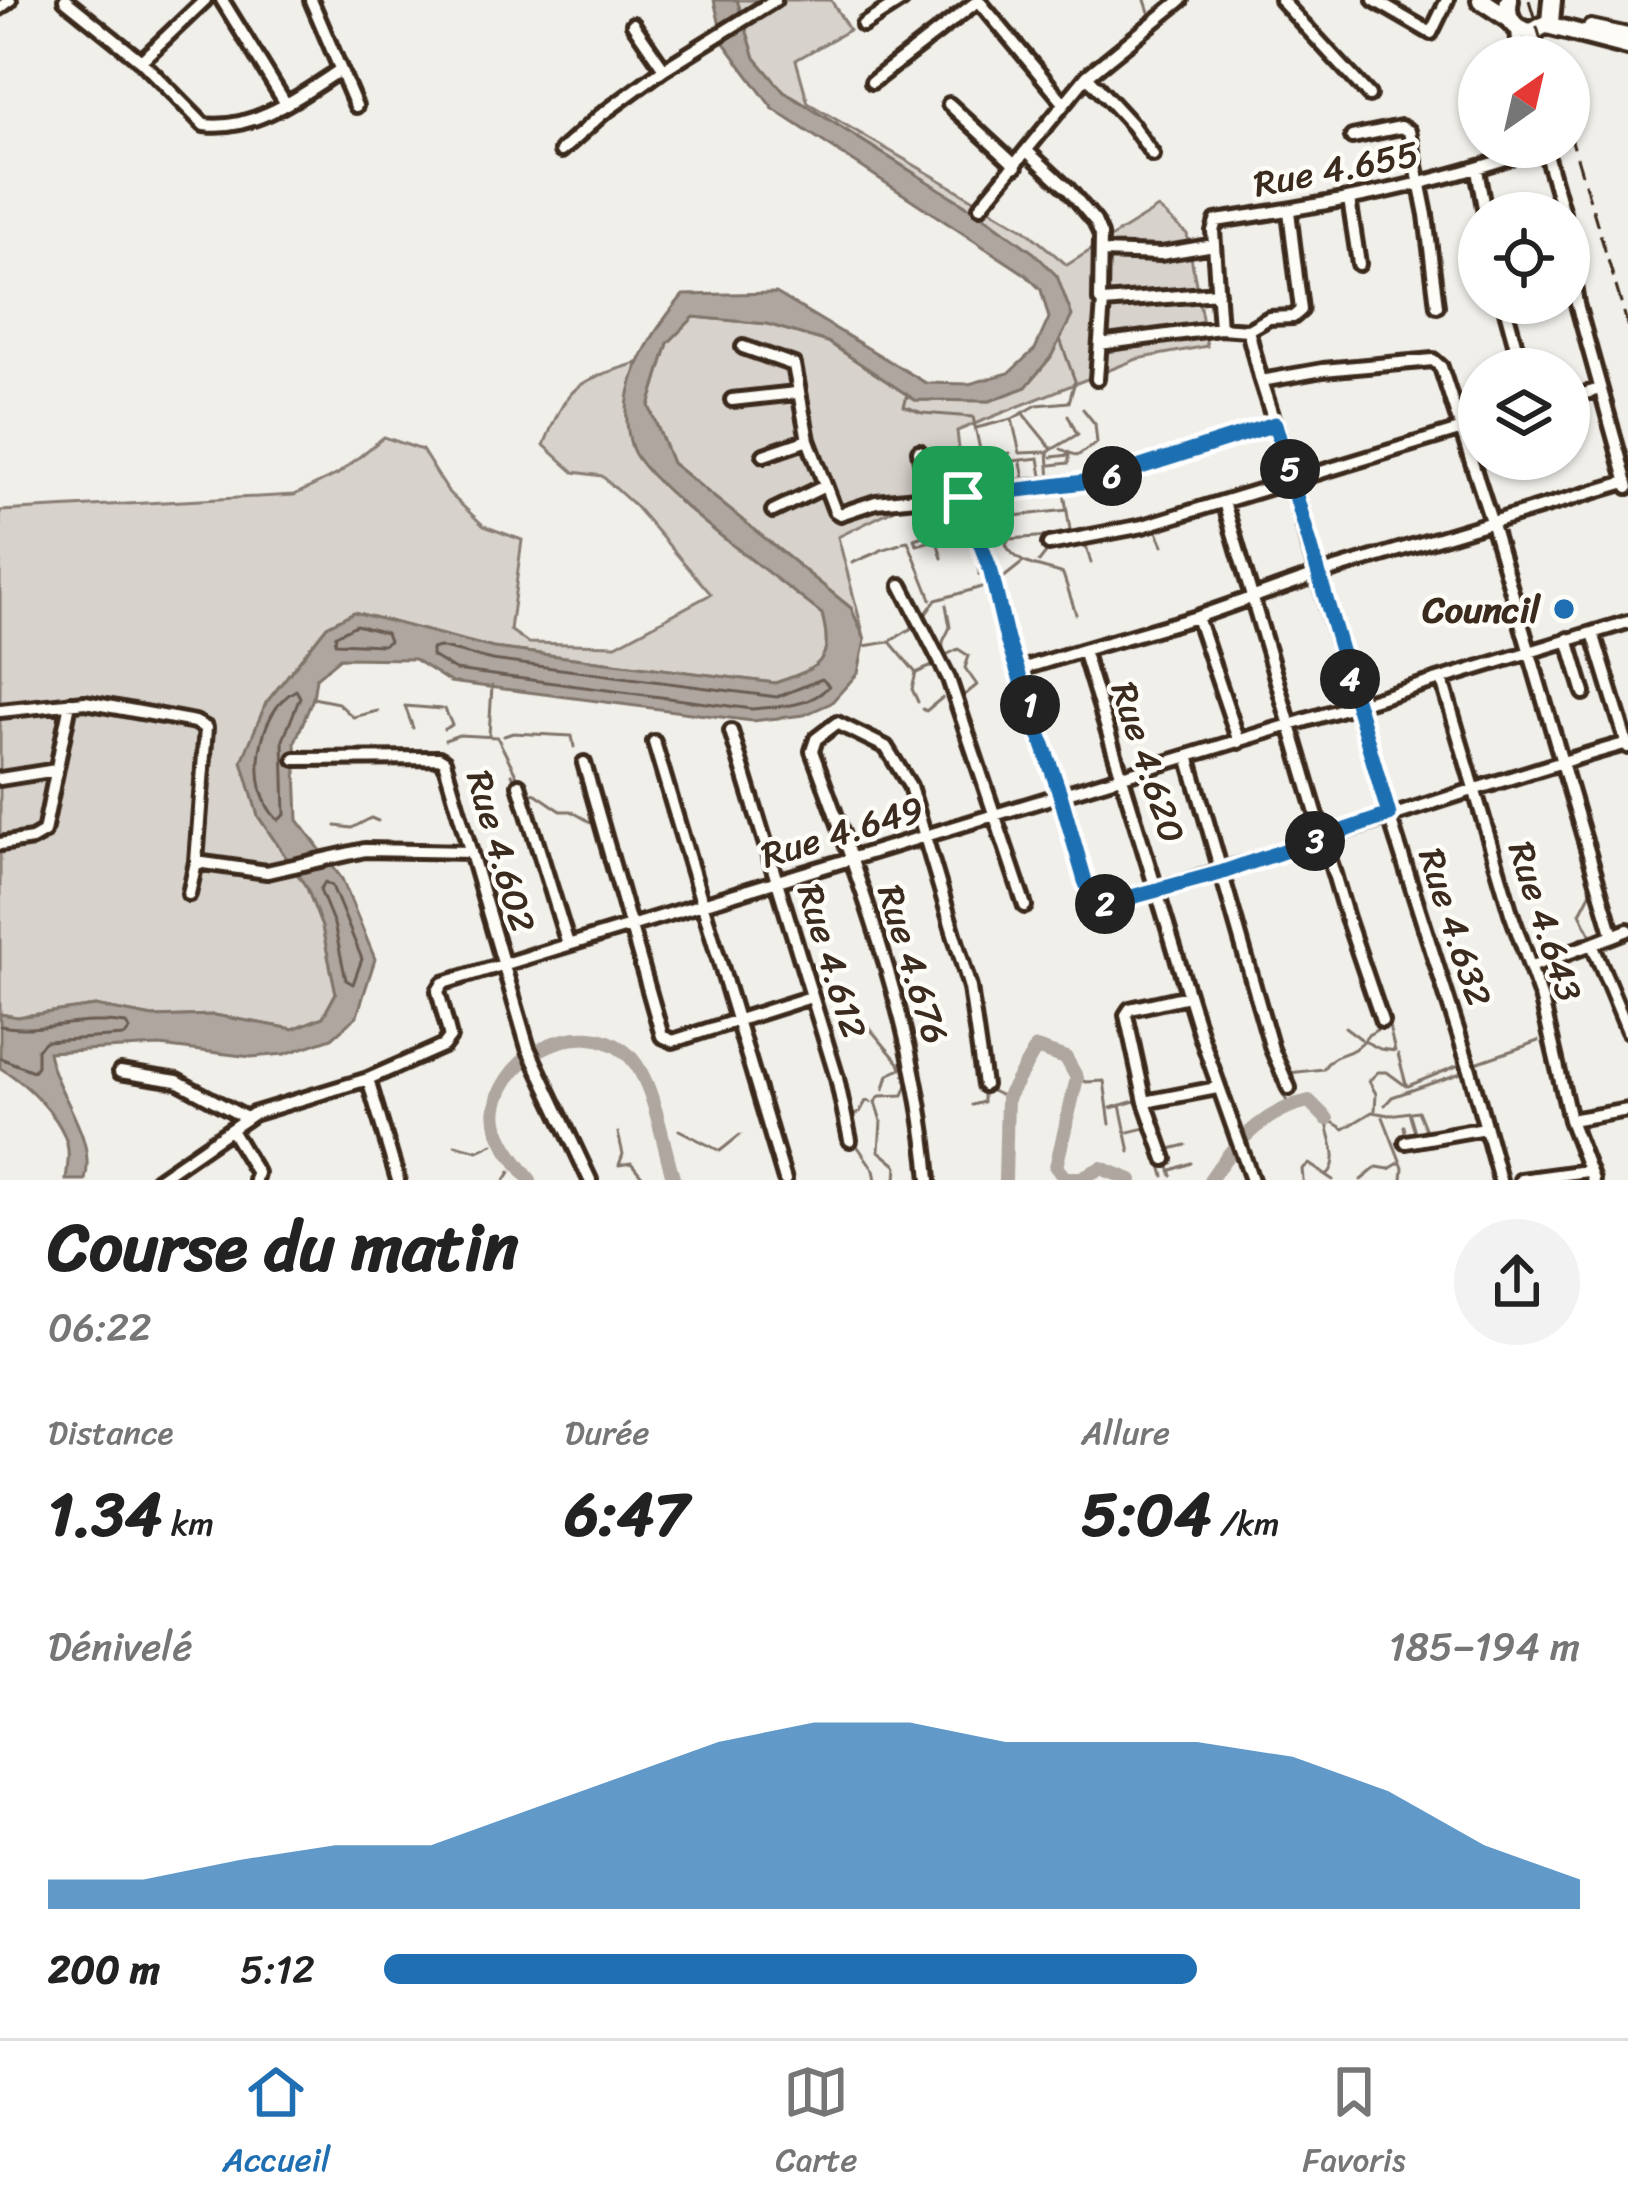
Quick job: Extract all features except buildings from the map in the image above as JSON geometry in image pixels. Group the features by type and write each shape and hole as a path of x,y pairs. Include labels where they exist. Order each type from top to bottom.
{"highway":[{"path":"1481,0 1542,28 1590,31"},
{"path":"1542,28 1553,2 1590,31 1626,45"}],"street":[{"path":"0,8 10,0"},
{"path":"65,0 141,61 204,125 251,119 286,104 340,70"},
{"path":"141,61 205,0"},
{"path":"222,0 286,104"},
{"path":"311,0 356,106"},
{"path":"561,152 601,115 664,69 775,0"},
{"path":"863,25 902,0"},
{"path":"872,82 978,0 1064,104"},
{"path":"980,207 1087,76 1181,0"},
{"path":"1281,0 1369,95"},
{"path":"1374,0 1430,33 1447,0"},
{"path":"633,24 664,69"},
{"path":"1538,36 1542,28"},
{"path":"1087,76 1153,155"},
{"path":"950,104 1016,166"},
{"path":"1352,137 1406,128 1420,183 1437,306"},
{"path":"1028,152 1090,213 1101,235 1103,302 1097,379"},
{"name":"Rue 4.655","path":"1214,245 1216,221 1289,211 1483,168"},
{"path":"1477,170 1481,192"},
{"path":"1349,199 1359,264"},
{"path":"1100,344 1220,328 1248,330 1269,318 1299,315 1289,211"},
{"path":"1101,252 1161,254 1214,245 1220,328"},
{"path":"1103,302 1218,292"},
{"path":"1582,324 1627,485"},
{"name":"Rue 4.632","path":"1248,330 1500,1180"},
{"path":"743,347 792,362 808,440 840,514 876,502 1100,480 1275,424"},
{"path":"1261,381 1433,360 1441,367 1458,422"},
{"path":"1590,392 1600,389"},
{"path":"732,400 796,393"},
{"path":"1049,544 1143,526 1458,430"},
{"path":"764,454 808,440"},
{"path":"919,451 929,500"},
{"path":"1477,480 1613,936"},
{"name":"Rue 4.620","path":"1252,1180 1217,1088 1083,650 1319,574 1627,485"},
{"path":"772,512 825,486"},
{"path":"963,497 1093,899 1102,905 1220,873 1389,815 1628,745 1593,632"},
{"path":"1223,502 1382,1021"},
{"path":"901,585 949,679 1025,906"},
{"path":"1197,617 1239,742"},
{"name":"Rue 4.649","path":"157,1180 246,1118 368,1079 443,1046 450,1032 440,986 1628,622"},
{"path":"1568,639 1584,693"},
{"path":"1018,670 1083,650"},
{"name":"Rue 4.643","path":"1442,680 1590,1175"},
{"path":"0,844 44,832 70,703"},
{"path":"0,711 70,703 107,706 206,728 196,862 188,894"},
{"name":"Rue 4.676","path":"925,839 910,786 880,743 837,723 816,739 812,751 852,859 908,1042 929,1180"},
{"name":"Rue 4.612","path":"731,730 837,1078 850,1140"},
{"path":"654,742 785,1180"},
{"name":"Rue 4.602","path":"296,759 442,758 528,1048 590,1180"},
{"path":"1189,759 1272,1049 1289,1088"},
{"path":"584,763 662,1036 673,1041 811,997"},
{"path":"0,779 56,770"},
{"path":"519,785 568,944"},
{"path":"925,839 970,988 984,1085"},
{"path":"196,862 268,872 364,850 471,852"},
{"path":"1530,967 1628,930"},
{"path":"1592,944 1628,1031"},
{"path":"1165,1159 1145,1102 1127,1012 1188,996"},
{"path":"120,1072 178,1081 246,1118"},
{"path":"368,1079 398,1180"},
{"path":"1145,1102 1217,1088"},
{"path":"1570,1120 1628,1110"},
{"path":"1406,1142 1485,1128"},
{"path":"231,1130 257,1173 255,1180"},
{"path":"1521,1180 1590,1175"}],"shaded area":[{"path":"737,0 831,0 849,30 796,60 808,103 1024,229 1067,265 1158,208 1187,234 1207,346 1137,359 957,431 962,476 838,537 865,640 851,608 672,463 649,406 668,343 694,317 767,324 828,342 915,400 990,401 1026,387 1051,357 1057,276 989,220 783,91 755,58"},
{"path":"637,363 627,416 678,501 822,614 826,643 820,661 775,683 493,648 354,612 327,626 266,703 243,761 258,816 307,888 322,927 336,993 323,1017 294,1029 214,1015 153,1017 95,1006 17,1017 0,1014 0,511 294,495 338,474 384,437 422,450 449,493 484,526 522,540 510,630 528,643 616,645 711,594 636,507 602,476 574,472 544,445 560,409 577,388"}],"water":[{"path":"714,0 737,0 755,58 783,91 989,220 1057,276 1072,316 1051,357 1026,387 990,401 915,400 828,342 767,324 694,317 668,343 649,406 672,463 851,608 865,640 858,673 831,703 804,715 752,721 450,682 414,659 340,658 316,678 295,742 298,820 342,879 375,959 357,1016 332,1038 285,1054 251,1057 160,1046 48,1052 85,1147 85,1180 66,1180 68,1150 60,1126 32,1092 0,1068 0,1014 17,1017 95,1006 153,1017 214,1015 293,1029 323,1017 336,993 322,927 307,888 258,816 242,761 266,703 327,626 354,612 493,648 775,683 819,661 826,643 822,614 688,509 642,465 632,448 627,427 631,385 647,346 683,295 776,293 926,383 969,384 1009,373 1035,349 1049,318 1041,290 1025,274 773,109 724,43"}],"waterway":[{"path":"1109,48 1150,15 1145,0"},
{"path":"1088,65 1107,50"},
{"path":"976,428 1012,419 1037,405 1069,402 1075,381 1060,339"},
{"path":"1590,371 1593,386"},
{"path":"907,396 904,406 922,413 973,417 988,487"},
{"path":"1061,449 1077,456 1097,443 1095,424 1083,409"},
{"path":"1024,415 1051,448"},
{"path":"1068,415 1076,432"},
{"path":"1012,419 1020,453 1046,452"},
{"path":"1050,481 1048,452 1078,434"},
{"path":"983,456 1010,453"},
{"path":"1051,465 1069,463 1069,455 1052,457"},
{"path":"985,464 1039,458 1043,482"},
{"path":"1021,463 1025,483"},
{"path":"1003,464 1007,483"},
{"path":"1172,510 1283,476"},
{"path":"1063,487 1070,530"},
{"path":"1013,495 1017,515"},
{"path":"990,496 997,518 1067,510"},
{"path":"974,519 993,512"},
{"path":"1009,539 1065,535 1160,513"},
{"path":"1005,517 1006,545 1011,552 1024,562 1063,574 1076,614"},
{"path":"931,541 917,545 914,539 965,522"},
{"path":"963,523 979,558 979,575"},
{"path":"1154,525 1163,545"},
{"path":"935,534 942,558"},
{"path":"903,542 908,541 931,599"},
{"path":"1085,542 1091,563"},
{"path":"881,550 900,544"},
{"path":"1039,562 1046,544"},
{"path":"852,563 880,551"},
{"path":"998,582 1022,563"},
{"path":"922,619 936,600 989,585"},
{"path":"946,605 950,627 944,650 946,655 958,649 969,656 965,668 977,685 962,697 958,693"},
{"path":"864,646 889,642 915,626"},
{"path":"1010,629 1025,664"},
{"path":"891,643 916,673 912,689 918,702"},
{"path":"916,673 937,664"},
{"path":"489,735 492,686"},
{"path":"313,698 338,703 353,717 378,711"},
{"path":"923,709 942,698"},
{"path":"413,728 405,706 442,709"},
{"path":"444,729 452,725 445,709"},
{"path":"445,740 459,735 497,737 518,778"},
{"path":"504,736 572,736 574,747"},
{"path":"512,774 515,781"},
{"path":"523,791 599,827"},
{"path":"1485,803 1483,795 1496,792"},
{"path":"1485,806 1489,818"},
{"path":"336,826 352,828 371,818 378,821"},
{"path":"1490,821 1493,833"},
{"path":"531,841 541,874"},
{"path":"1577,843 1582,863"},
{"path":"905,848 925,850 940,908"},
{"path":"1501,861 1507,878"},
{"path":"1586,873 1592,890 1580,913 1593,940"},
{"path":"542,879 548,896"},
{"path":"1507,880 1513,896"},
{"path":"1413,909 1429,960"},
{"path":"941,912 950,938"},
{"path":"512,953 533,946"},
{"path":"1531,955 1556,951"},
{"path":"1430,962 1436,982"},
{"path":"882,974 884,987"},
{"path":"1437,986 1445,1008"},
{"path":"1380,998 1386,1017"},
{"path":"856,1012 899,1063 901,1069 888,1075 884,1089"},
{"path":"893,1013 897,1025"},
{"path":"1366,1042 1395,1051 1387,1018"},
{"path":"1370,1034 1382,1022"},
{"path":"1345,1027 1361,1039"},
{"path":"1289,1073 1323,1069 1369,1034"},
{"path":"530,1180 497,1127 502,1088 529,1056 567,1039 588,1038 607,1042 635,1063 650,1093 674,1180"},
{"path":"1527,1045 1538,1041"},
{"path":"1473,1064 1525,1046"},
{"path":"1005,1180 1007,1098 1036,1048 1066,1058 1077,1078 1056,1167 1065,1178 1081,1178 1101,1168 1131,1180"},
{"path":"1398,1054 1406,1084"},
{"path":"1408,1086 1464,1063"},
{"path":"1375,1110 1376,1094 1369,1081 1378,1072 1387,1072 1406,1086"},
{"path":"1385,1105 1392,1097 1464,1072"},
{"path":"1077,1078 1104,1081 1110,1124"},
{"path":"896,1180 897,1166 879,1151 881,1121 875,1102 880,1096 903,1095 909,1080"},
{"path":"1282,1080 1279,1087 1289,1105"},
{"path":"972,1105 983,1102 983,1087 1007,1098"},
{"path":"1111,1108 1142,1099"},
{"path":"871,1102 866,1101 851,1117 856,1144 876,1180"},
{"path":"1210,1180 1240,1141 1278,1112 1309,1101 1327,1119"},
{"path":"1120,1105 1130,1152"},
{"path":"1327,1119 1344,1129 1372,1112 1418,1111 1427,1133"},
{"path":"1410,1115 1416,1135"},
{"path":"1383,1117 1403,1168 1402,1180"},
{"path":"1327,1122 1334,1157 1327,1175"},
{"path":"1404,1126 1410,1137"},
{"path":"1129,1132 1149,1127"},
{"path":"679,1130 720,1151 740,1135"},
{"path":"618,1133 623,1154 619,1165 631,1163 645,1180"},
{"path":"1569,1134 1577,1156"},
{"path":"455,1145 478,1151 493,1144"},
{"path":"1166,1150 1186,1145"},
{"path":"1232,1145 1238,1157"},
{"path":"1159,1158 1164,1176"},
{"path":"1167,1161 1172,1176"},
{"path":"1172,1170 1191,1163"},
{"path":"1361,1180 1377,1167 1389,1169 1399,1163"},
{"path":"1303,1180 1302,1169 1309,1164 1333,1180"},
{"path":"505,1180 510,1172"}],"railway":[{"path":"1529,0 1540,36"},
{"path":"1580,168 1628,326"}],"place":[{"name":"Council","path":"1564,609"}],"route":[{"path":"1275,424 1389,815 1220,873 1096,903 1085,881 1007,640 991,572 963,497 1100,480 1275,424"}]}
